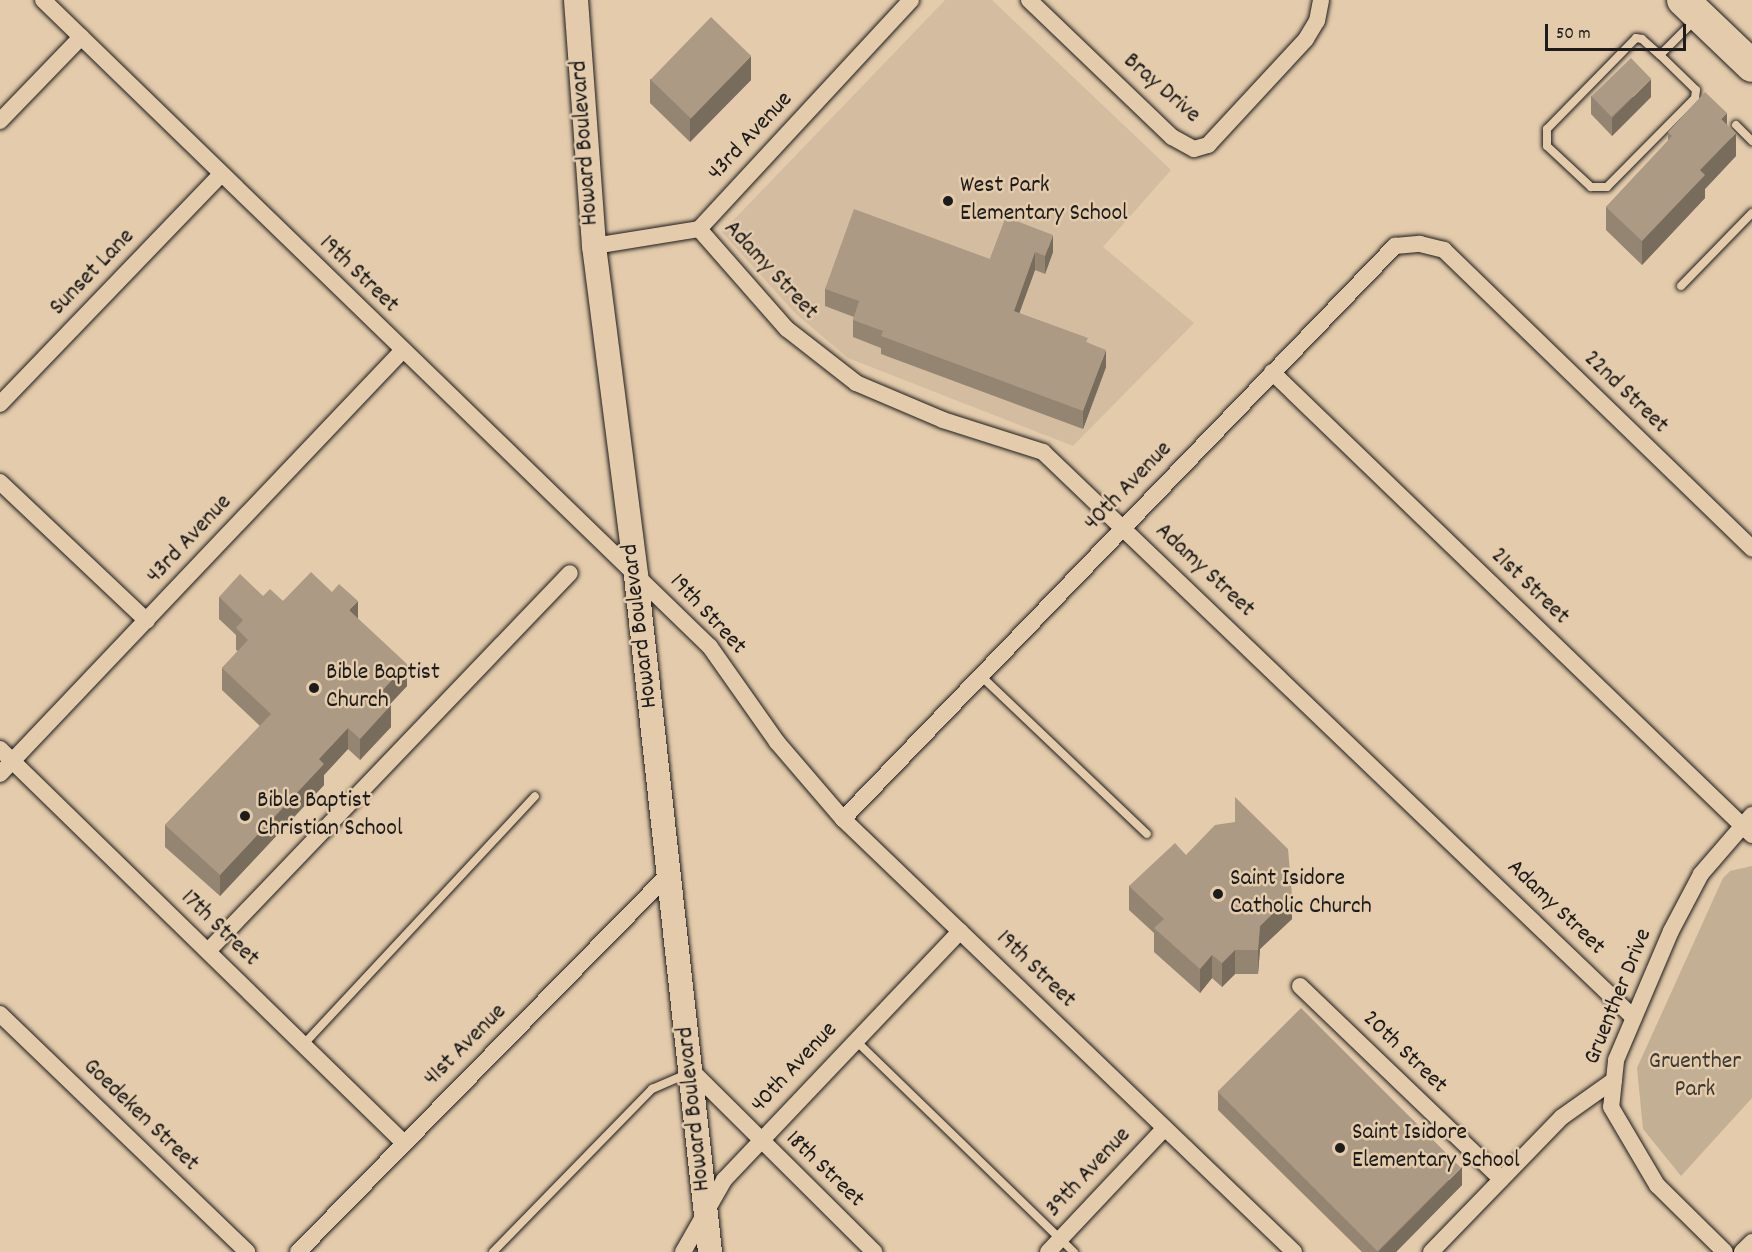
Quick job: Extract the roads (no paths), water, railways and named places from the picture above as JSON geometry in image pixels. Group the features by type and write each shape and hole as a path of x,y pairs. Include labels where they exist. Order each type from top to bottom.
{"highway":[{"path":"1691,8 1752,66"}],"main road":[{"name":"Howard Boulevard","path":"576,0 594,246 636,576 692,1071 710,1252"}],"street":[{"name":"19th Street","path":"43,0 402,351 710,647 777,742 843,819 1294,1252"},
{"name":"43rd Avenue","path":"699,229 911,0"},
{"name":"Bray Drive","path":"1029,0 1172,137 1194,149 1208,145 1306,39 1317,21 1321,0"},
{"path":"0,121 81,37"},
{"name":"Sunset Lane","path":"0,404 220,174"},
{"path":"594,246 699,229"},
{"name":"Adamy Street","path":"699,229 787,329 856,383 943,420 1043,452 1634,1018"},
{"name":"40th Avenue","path":"843,819 1395,246 1435,245 1465,271"},
{"name":"22nd Street","path":"1465,271 1752,548"},
{"name":"43rd Avenue","path":"0,774 6,755 147,621 402,351"},
{"name":"21st Street","path":"1272,372 1748,825"},
{"path":"0,482 147,621"},
{"path":"208,951 570,573"},
{"name":"17th Street","path":"6,755 404,1143"},
{"name":"Gruenther Drive","path":"1431,1252 1562,1118 1614,1080 1616,1060 1671,930 1701,874 1748,825"},
{"name":"41st Avenue","path":"298,1252 669,874"},
{"name":"40th Avenue","path":"683,1252 724,1180 960,931"},
{"name":"20th Street","path":"1300,986 1501,1179"},
{"name":"Goedeken Street","path":"0,1014 247,1252"},
{"name":"18th Street","path":"692,1071 874,1252"},
{"path":"1614,1080 1611,1107 1657,1185 1725,1252"},
{"name":"39th Avenue","path":"1048,1252 1165,1128"},
{"path":"1742,1252 1752,1242"}],"lane":[{"path":"1660,55 1691,8"},
{"path":"1636,38 1642,39 1660,55 1696,90 1695,98 1607,187 1591,187 1547,146 1547,129 1636,38"},
{"path":"1736,125 1752,141"},
{"path":"1681,286 1752,213"},
{"path":"981,676 1147,834"},
{"path":"303,1045 535,796"},
{"path":"855,1040 1074,1252"},
{"path":"493,1252 652,1089 692,1071"}],"place":[{"name":"West Park Elementary School","path":"948,201"},
{"name":"Bible Baptist Church","path":"314,688"},
{"name":"Bible Baptist Christian School","path":"245,816"},
{"name":"Saint Isidore Catholic Church","path":"1218,894"},
{"name":"Saint Isidore Elementary School","path":"1340,1148"}],"park label":[{"name":"Gruenther Park","path":"1695,1077"}]}
